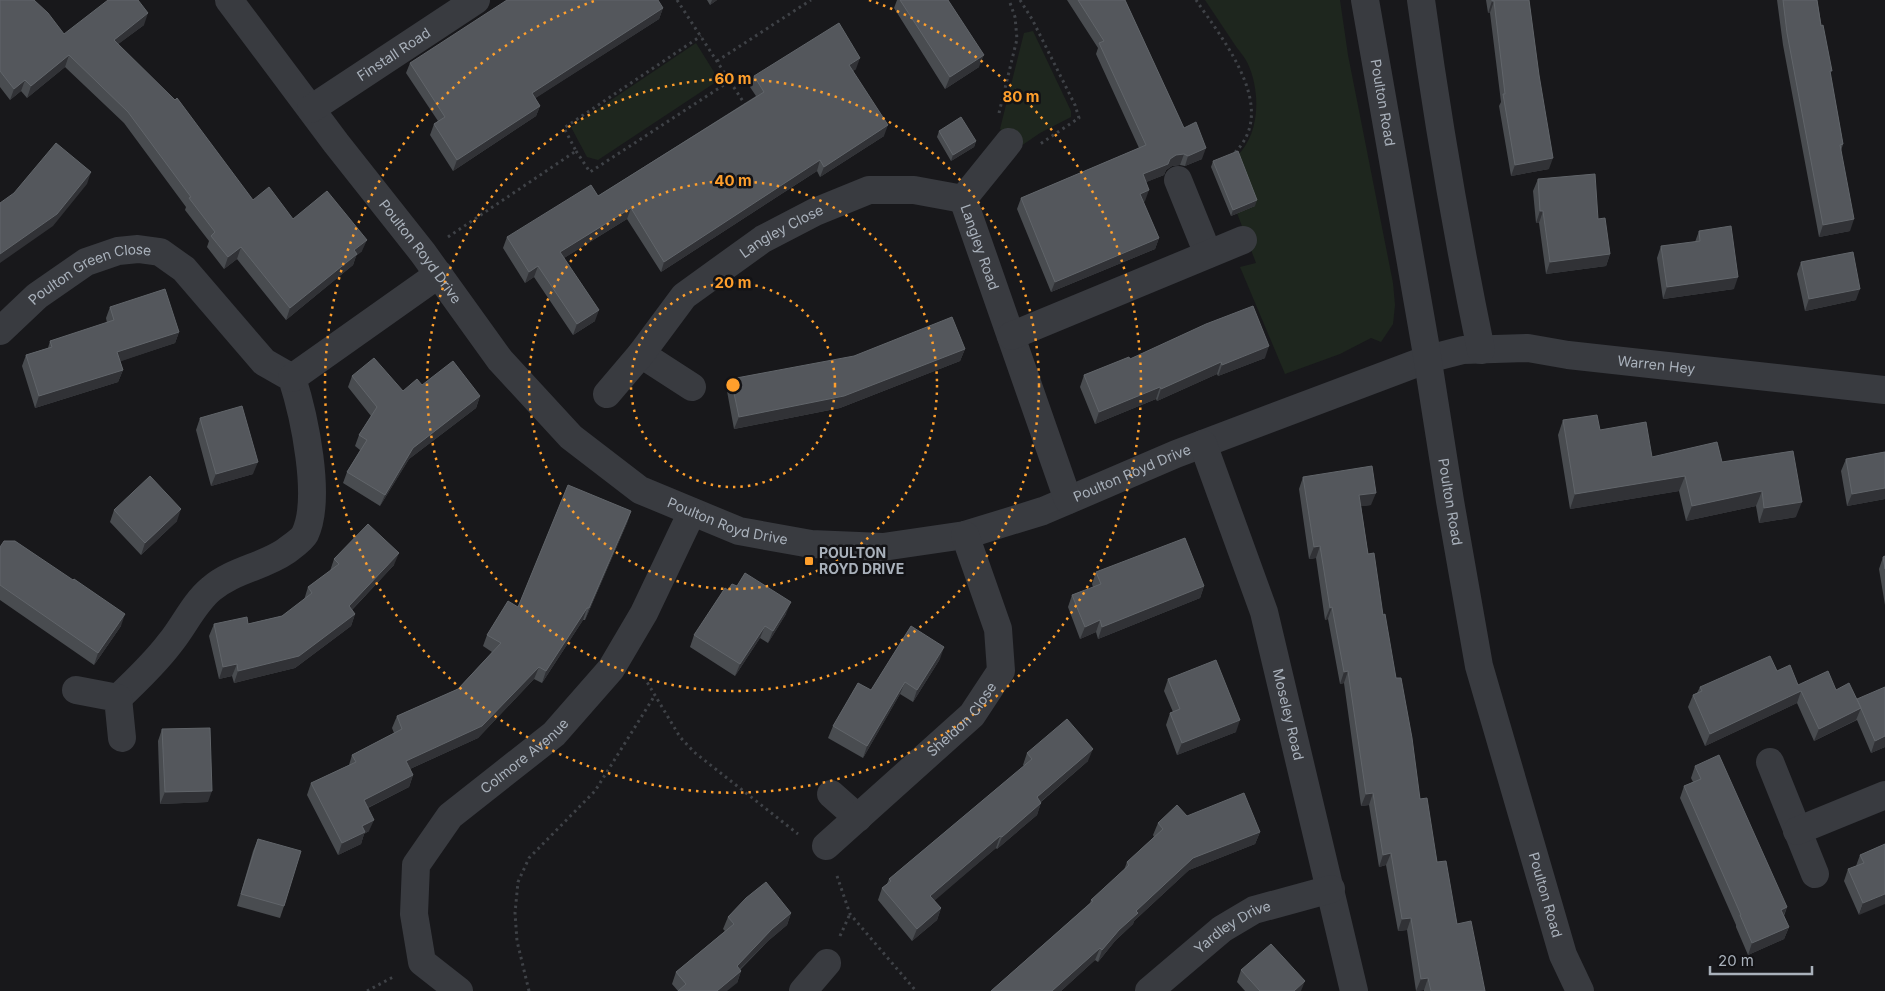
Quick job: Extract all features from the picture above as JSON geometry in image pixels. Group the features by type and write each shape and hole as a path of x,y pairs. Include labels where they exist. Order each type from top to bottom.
{"street":[{"name":"Poulton Royd Drive","path":"229,0 439,274 500,360 571,437 640,490 739,531 811,544 883,547 965,535 1043,511 1203,444 1428,360"},
{"name":"Finstall Road","path":"311,109 476,0"},
{"name":"Poulton Road","path":"1365,0 1479,666 1563,955 1580,991"},
{"path":"1421,0 1464,270 1481,350"},
{"name":"Langley Road","path":"1009,142 963,199 1068,500"},
{"path":"1178,180 1208,254"},
{"name":"Langley Close","path":"607,394 641,354 684,296 763,239 815,212 869,190 914,190 963,199"},
{"path":"1011,336 1243,240"},
{"name":"Poulton Green Close","path":"0,332 38,296 86,262 118,251 138,249 160,252 184,269 264,362 292,378"},
{"path":"118,698 147,670 211,589 231,576 284,552 305,536 312,509 308,455 298,398 292,378 439,274"},
{"name":"Warren Hey","path":"1428,360 1463,350 1528,348 1568,355 1885,390"},
{"path":"641,354 692,387"},
{"name":"Moseley Road","path":"1203,444 1264,612 1354,991"},
{"name":"Colmore Avenue","path":"459,991 422,962 414,914 416,866 450,816 554,734 611,669 644,613 692,512"},
{"name":"Sheldon Close","path":"826,846 972,715 1002,671 998,629 965,535"},
{"path":"76,690 118,698"},
{"path":"118,698 122,738"},
{"path":"1770,762 1815,874"},
{"path":"831,794 858,818"},
{"path":"1797,831 1885,795"},
{"name":"Yardley Drive","path":"1149,991 1222,929 1254,910 1330,889"},
{"path":"803,991 827,963"}],"path":[{"path":"677,0 751,114"},
{"path":"717,61 811,0"},
{"path":"1009,0 1015,17 1017,39 994,133 1009,142 1024,155 1079,118 1071,96 1032,19 1020,0"},
{"path":"1196,0 1238,62 1247,82 1251,124 1243,144 1233,154 1225,158"},
{"path":"701,36 564,128 576,151 590,172 730,82"},
{"path":"423,253 576,151"},
{"path":"622,650 647,681 680,737 694,752 811,844 826,846 850,914 916,991"},
{"path":"529,991 517,941 514,913 518,882 529,858 595,791 656,695"}],"shaded area":[{"path":"1205,0 1340,0 1348,55 1393,283 1395,305 1393,324 1381,342 1371,338 1340,354 1285,374 1240,267 1256,263 1237,213 1236,157 1244,148 1254,126 1256,113 1255,88 1247,61"},
{"path":"1033,31 1071,111 1071,117 1040,133 1021,146 1000,129 1024,33"},
{"path":"696,43 719,80 598,160 587,157 571,127"}],"building":[{"path":"0,0 34,0 48,13 64,34 108,0 138,0 148,13 114,40 175,100 177,98 253,200 269,187 293,219 327,191 367,240 354,250 357,254 290,308 241,247 228,257 211,236 215,232 189,198 191,197 128,112 69,55 31,86 25,80 14,89 0,71"},
{"path":"507,0 658,0 663,8 532,93 540,106 457,160 434,124 445,117 410,63"},
{"path":"900,0 948,0 984,55 950,77"},
{"path":"1078,0 1125,0 1184,128 1196,122 1206,148 1188,156 1184,154 1176,155 1170,159 1168,164 1143,174 1149,190 1140,194 1159,238 1055,282 1021,198 1146,145 1099,43 1104,41"},
{"path":"1492,0 1529,0 1553,158 1515,165 1503,94 1505,94 1494,1"},
{"path":"1783,0 1817,0 1832,71 1830,71 1843,144 1840,145 1854,219 1823,225 1787,33"},
{"path":"839,23 860,58 849,65 888,125 824,167 820,160 664,262 631,208 560,252 599,310 577,324 538,266 529,272 507,237 591,185 598,196 764,92 754,76"},
{"path":"961,117 976,141 953,155 939,131"},
{"path":"56,143 91,172 57,214 0,254 0,203 14,193"},
{"path":"1238,151 1257,200 1233,210 1213,161"},
{"path":"1595,174 1598,219 1605,218 1610,254 1550,262 1543,211 1540,211 1538,179"},
{"path":"1731,226 1738,277 1667,287 1661,246 1700,241 1699,231"},
{"path":"1853,252 1860,289 1809,299 1801,262"},
{"path":"165,289 179,332 117,352 123,370 39,396 26,355 52,347 50,341 114,320 110,307"},
{"path":"1253,306 1269,346 1222,365 1221,362 1161,389 1160,387 1099,412 1084,375 1129,357 1130,359 1206,324"},
{"path":"952,317 965,349 844,396 739,417 731,379 854,356"},
{"path":"374,358 403,391 417,379 422,385 453,361 480,396 413,448 385,495 347,472 367,440 359,435 377,407 352,376"},
{"path":"242,406 258,462 216,474 200,418"},
{"path":"1597,415 1600,430 1646,422 1652,457 1717,442 1722,462 1793,451 1802,502 1764,508 1762,491 1692,506 1685,476 1575,494 1563,420"},
{"path":"1885,452 1885,488 1852,494 1846,459"},
{"path":"1372,466 1376,493 1359,495 1368,554 1374,553 1383,615 1385,614 1396,678 1401,678 1412,738 1420,799 1427,798 1437,862 1446,861 1457,924 1471,921 1485,991 1431,991 1428,978 1421,979 1411,918 1402,919 1391,853 1383,855 1373,793 1366,794 1348,671 1344,672 1332,607 1330,608 1320,546 1314,547 1303,477"},
{"path":"150,476 181,509 145,543 114,510"},
{"path":"568,485 631,511 589,608 587,608 546,671 539,667 482,726 406,761 413,775 364,800 374,820 362,826 365,832 342,843 311,783 356,762 352,755 402,729 397,716 458,689 501,643 487,635 508,601 518,607"},
{"path":"368,524 399,553 349,606 355,614 299,656 238,671 237,664 223,667 214,624 247,617 248,624 282,616 312,593 308,587 339,564 334,559"},
{"path":"1185,538 1204,586 1102,627 1100,620 1085,627 1072,595 1101,584 1096,572"},
{"path":"4,541 15,541 125,614 98,653 0,585 0,547"},
{"path":"745,573 791,602 773,631 765,626 740,664 694,635 725,588 728,590 732,584 737,586"},
{"path":"911,626 944,647 917,690 905,682 867,746 833,726 858,683 871,690"},
{"path":"1770,656 1777,671 1790,665 1798,685 1828,671 1836,690 1849,683 1861,708 1819,729 1801,691 1710,734 1693,695 1702,691 1700,687"},
{"path":"1216,660 1240,720 1182,743 1170,713 1180,709 1168,679"},
{"path":"1885,687 1885,736 1875,741 1857,699"},
{"path":"1067,719 1093,749 1037,797 1041,803 930,896 941,908 917,929 882,888 891,881 889,879 1032,759 1027,753"},
{"path":"210,728 212,791 165,792 162,729"},
{"path":"1719,755 1787,907 1781,910 1789,927 1752,943 1684,786 1701,779 1695,766"},
{"path":"1244,793 1260,832 1193,858 1136,911 1138,913 1119,930 1102,950 1100,948 1052,991 991,991 1093,901 1091,900 1129,865 1127,862 1163,829 1158,823 1177,805 1187,816"},
{"path":"258,839 301,851 284,906 241,894"},
{"path":"1885,844 1885,894 1863,903 1848,869 1864,863 1860,855"},
{"path":"766,882 791,913 772,929 737,966 741,971 717,991 678,991 686,984 676,972 734,924 728,917 746,898"},
{"path":"1271,944 1305,981 1294,991 1260,991 1241,970"}],"place":[{"name":"POULTON ROYD DRIVE","path":"809,561"}]}
